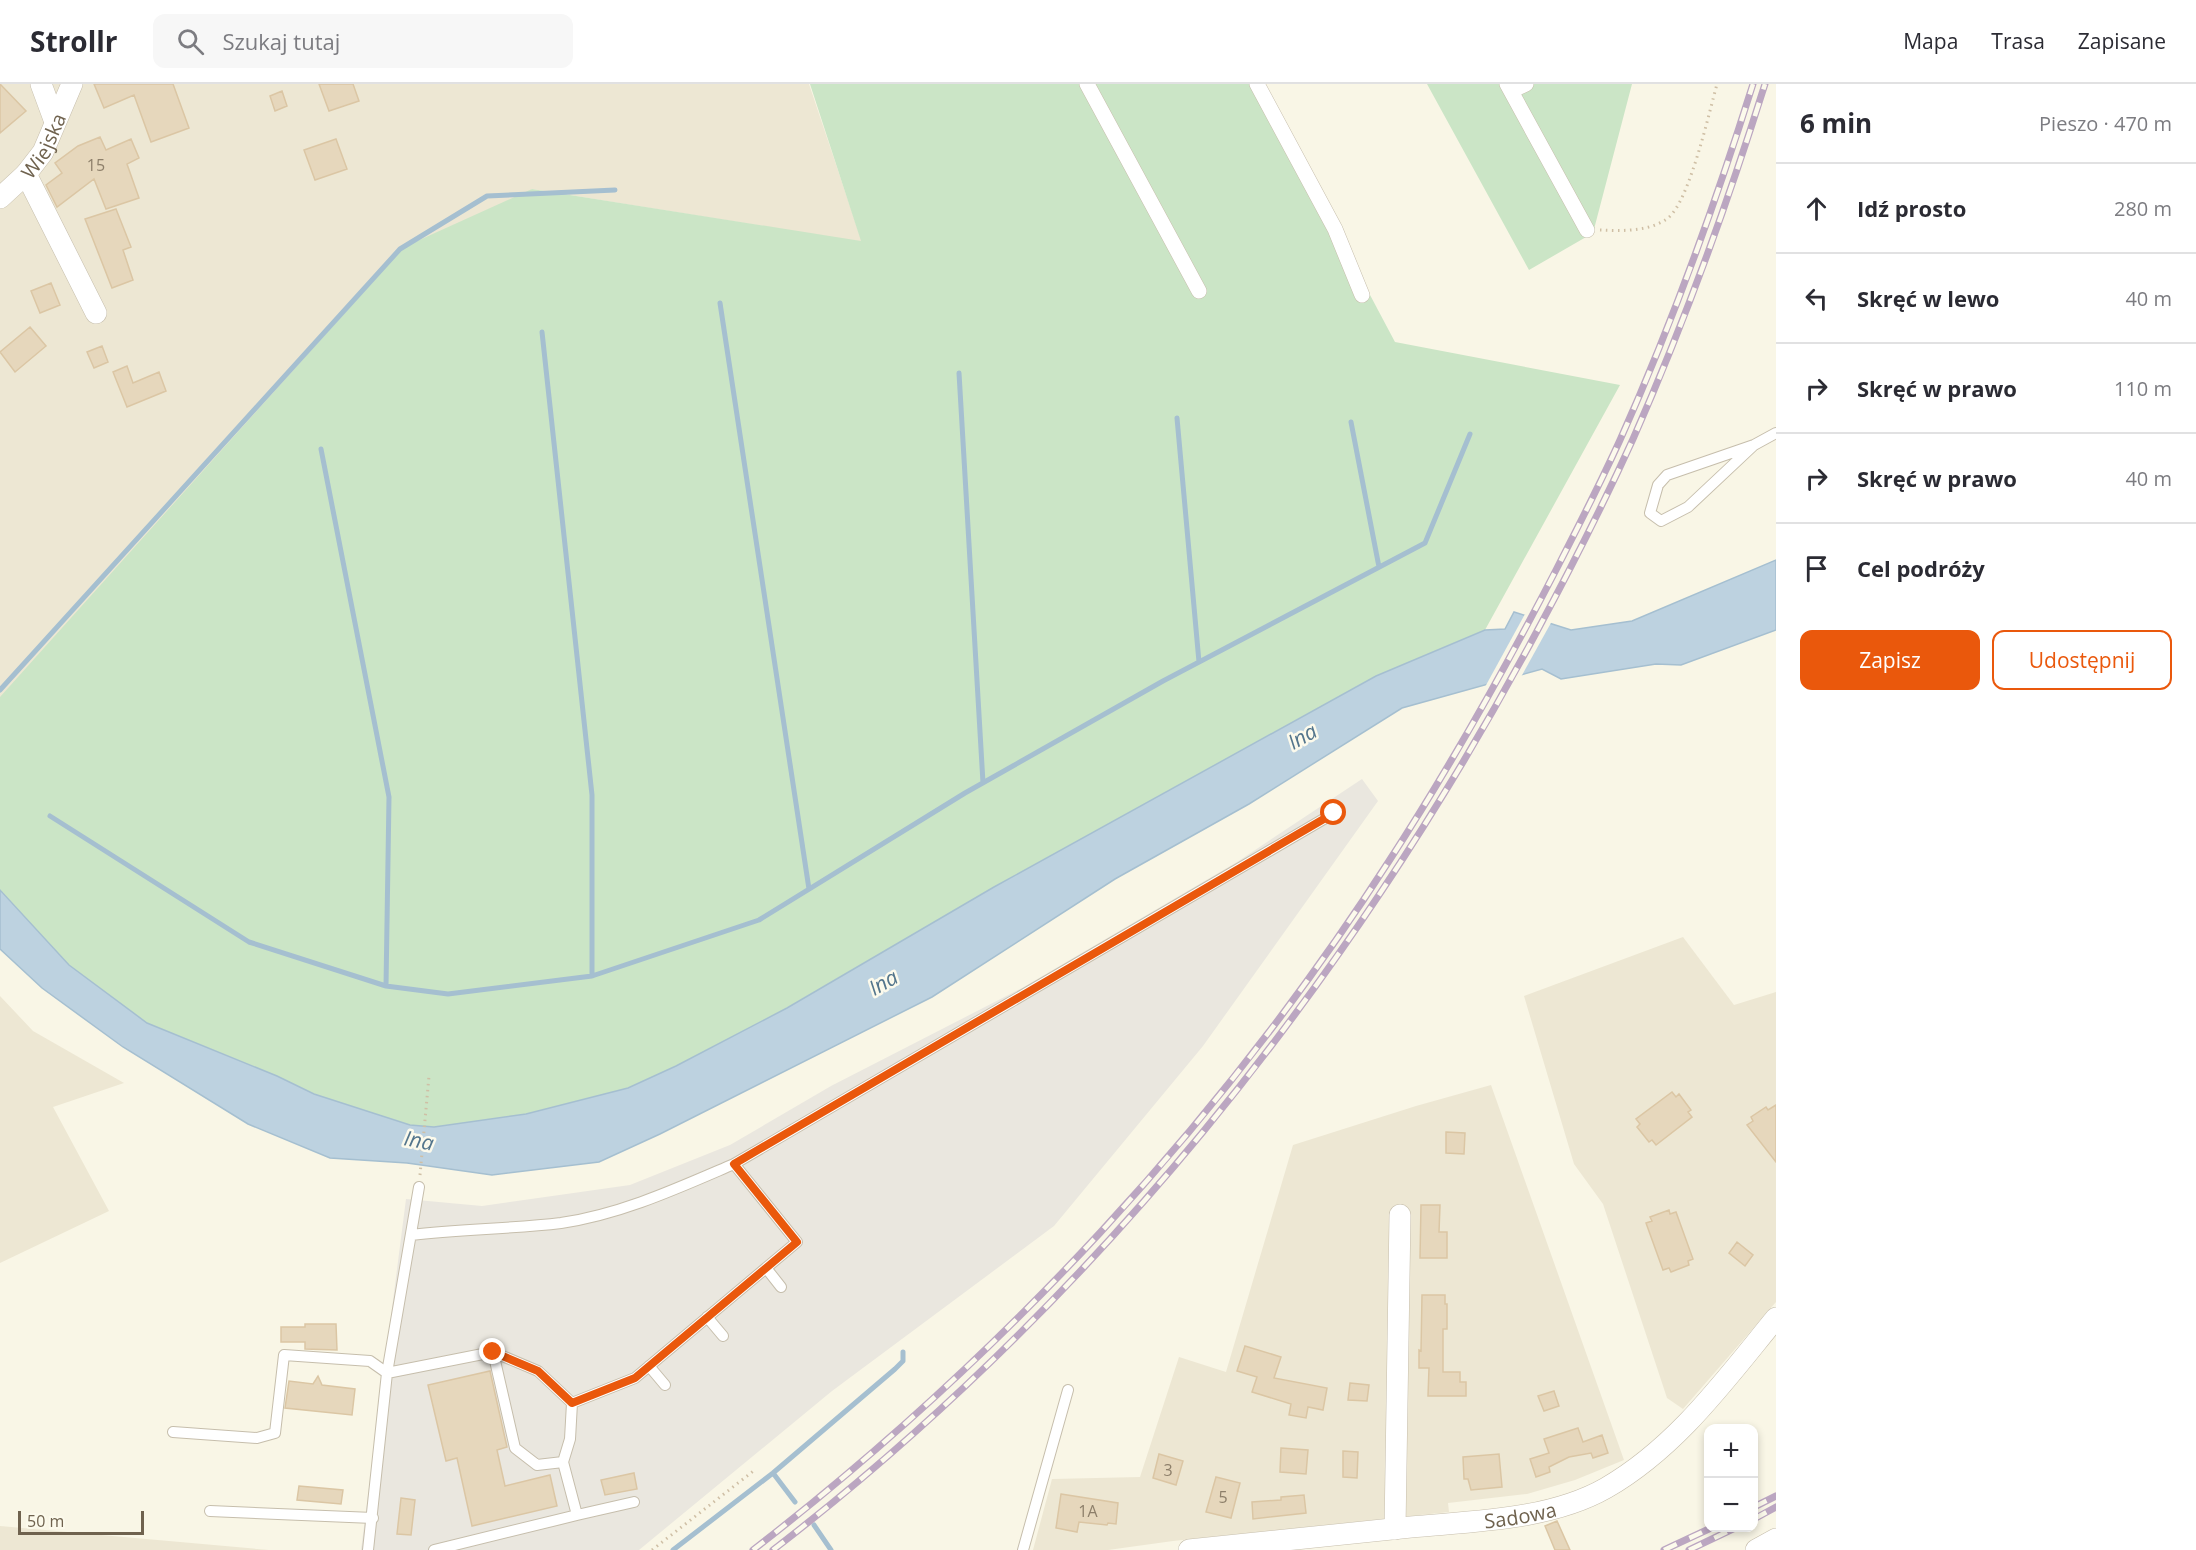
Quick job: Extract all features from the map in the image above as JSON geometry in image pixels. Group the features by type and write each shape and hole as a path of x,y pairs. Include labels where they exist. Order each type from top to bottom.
{"street":[{"path":"41,84 55,122"},
{"name":"Wiejska","path":"0,198 26,174 43,152 72,84"},
{"path":"1087,84 1199,291"},
{"path":"1257,84 1335,229 1362,295"},
{"path":"1526,84 1509,88 1587,230"},
{"path":"26,174 96,313"},
{"path":"1395,1529 1400,1215"},
{"name":"Sadowa","path":"1189,1550 1489,1519 1556,1508 1582,1500 1608,1487 1656,1452 1694,1418 1776,1318"},
{"path":"1756,1550 1776,1539"}],"lane":[{"path":"1754,445 1688,507 1660,521 1650,513 1658,486 1667,474 1754,445 1776,433"},
{"path":"411,1235 562,1222 631,1207 734,1164 1334,813"},
{"path":"572,1403 635,1378 797,1242 734,1164"},
{"path":"368,1550 387,1374 419,1187"},
{"path":"766,1268 781,1287"},
{"path":"707,1317 723,1336"},
{"path":"493,1352 515,1448 537,1465 563,1462"},
{"path":"173,1432 257,1438 275,1433 284,1355 370,1361 387,1374 493,1352 538,1371 572,1403 570,1439 563,1462 577,1515"},
{"path":"649,1366 665,1386"},
{"path":"1023,1550 1068,1390"},
{"path":"434,1550 634,1502"},
{"path":"210,1511 373,1518"}],"path":[{"path":"1587,230 1626,231 1646,228 1668,218 1680,204 1702,142 1716,84"},
{"path":"419,1187 429,1076"},
{"path":"652,1550 756,1469"}],"shaded area":[{"path":"0,84 809,84 862,242 532,189 0,700"},
{"path":"1362,779 1378,801 1203,1046 1054,1226 832,1391 639,1550 361,1550 406,1199 482,1206 630,1185 730,1145 831,1086 1022,988 1237,862"},
{"path":"1683,937 1734,1005 1776,992 1776,1302 1683,1409 1667,1398 1603,1204 1574,1164 1524,996"},
{"path":"0,996 33,1031 124,1083 53,1107 109,1211 0,1263"},
{"path":"1491,1085 1624,1460 1575,1480 1527,1494 1448,1503 1449,1512 1108,1550 1033,1550 1052,1479 1140,1477 1179,1357 1226,1372 1293,1145"},
{"path":"0,1526 269,1550 0,1550"}],"green space":[{"path":"810,84 1258,84 1395,342 1620,385 1485,630 1376,676 994,887 783,1010 676,1066 628,1088 526,1114 434,1127 410,1125 314,1094 277,1076 147,1023 69,965 0,890 0,697 404,247 532,189 861,241"},
{"path":"1427,84 1632,84 1593,233 1529,270"}],"water":[{"name":"Ina","path":"1776,560 1776,630 1681,665 1656,664 1561,679 1542,669 1402,708 1249,804 1115,879 932,997 660,1134 599,1162 492,1175 407,1163 330,1158 248,1124 123,1047 42,988 0,949 0,890 69,965 147,1023 277,1076 314,1094 410,1125 434,1127 526,1114 628,1088 676,1066 787,1008 994,887 1376,676 1485,630 1505,629 1514,612 1571,630 1632,621"}],"pier":[{"path":"1525,614 1552,621 1521,677 1485,687"}],"building":[{"path":"0,84 26,111 0,133"},
{"path":"94,84 173,84 189,128 151,142 134,95 104,108"},
{"path":"319,84 353,84 359,101 329,111"},
{"path":"282,91 287,106 275,111 270,96"},
{"path":"100,137 106,150 131,139 139,158 127,164 139,198 106,209 94,179 57,207 46,185 62,173 55,163 78,146"},
{"path":"336,139 347,169 315,180 304,150"},
{"path":"116,209 131,247 123,250 133,280 112,288 85,219"},
{"path":"51,283 60,305 40,313 31,291"},
{"path":"30,327 46,346 15,372 0,352"},
{"path":"102,346 108,362 94,368 87,352"},
{"path":"127,366 133,383 159,372 166,391 127,407 113,372"},
{"path":"1672,1092 1676,1097 1679,1094 1691,1110 1688,1112 1692,1117 1656,1145 1652,1140 1649,1142 1637,1127 1640,1124 1636,1119"},
{"path":"1776,1105 1776,1162 1747,1125 1753,1121 1751,1117 1766,1107 1768,1110"},
{"path":"1446,1132 1465,1133 1464,1154 1446,1153"},
{"path":"1421,1205 1440,1205 1439,1232 1447,1232 1447,1258 1420,1258"},
{"path":"1669,1210 1670,1214 1676,1212 1693,1259 1688,1261 1689,1265 1671,1272 1669,1268 1663,1270 1646,1223 1652,1221 1650,1217"},
{"path":"1737,1242 1753,1255 1745,1266 1729,1253"},
{"path":"1422,1295 1445,1295 1447,1329 1443,1329 1443,1372 1460,1372 1460,1382 1466,1382 1466,1396 1428,1396 1429,1368 1419,1368"},
{"path":"305,1324 336,1324 337,1350 305,1349 305,1342 281,1342 281,1327 305,1327"},
{"path":"1245,1346 1281,1357 1274,1378 1327,1388 1323,1410 1308,1407 1306,1418 1289,1415 1291,1404 1252,1392 1257,1377 1237,1371"},
{"path":"490,1371 507,1447 497,1450 505,1486 550,1475 557,1506 472,1526 457,1458 446,1461 428,1385"},
{"path":"318,1376 322,1385 355,1389 352,1415 285,1408 289,1381 313,1384"},
{"path":"1350,1383 1369,1385 1367,1401 1348,1400"},
{"path":"1554,1391 1559,1406 1544,1411 1538,1396"},
{"path":"1578,1428 1583,1442 1602,1435 1608,1453 1593,1458 1591,1453 1569,1457 1549,1467 1550,1472 1536,1477 1530,1459 1549,1453 1544,1439"},
{"path":"1281,1448 1308,1450 1306,1474 1280,1472"},
{"path":"1343,1451 1358,1452 1357,1478 1343,1477"},
{"path":"1159,1454 1183,1461 1176,1485 1153,1478"},
{"path":"1499,1454 1502,1487 1471,1490 1468,1479 1464,1479 1463,1457"},
{"path":"634,1473 637,1489 605,1495 601,1480"},
{"path":"1216,1477 1240,1483 1231,1518 1206,1512"},
{"path":"299,1486 343,1490 341,1504 297,1500"},
{"path":"1061,1494 1118,1503 1116,1524 1079,1522 1077,1532 1056,1528"},
{"path":"1304,1495 1306,1513 1253,1519 1252,1502 1281,1500 1281,1497"},
{"path":"401,1498 415,1500 411,1535 397,1534"},
{"path":"1557,1521 1570,1550 1555,1550 1545,1526"}],"waterway":[{"path":"0,690 400,249 487,196 615,190"},
{"path":"720,303 809,889"},
{"path":"542,332 592,795 592,976"},
{"path":"959,373 983,783"},
{"path":"1177,418 1199,662"},
{"path":"1351,422 1379,567"},
{"path":"50,816 249,942 386,986 448,994 592,976 759,920 965,793 1163,681 1425,543 1470,434"},
{"path":"321,449 389,797 386,986"},
{"path":"673,1550 773,1473 895,1369 903,1361 903,1352"},
{"path":"773,1473 795,1502"},
{"path":"814,1525 831,1550"}],"railway":[{"path":"753,1550 845,1476 933,1398 1018,1317 1100,1232 1178,1144 1253,1053 1323,959 1412,826 1455,754 1517,644 1597,489 1675,308 1724,174 1753,84"},
{"path":"773,1550 889,1455 1000,1353 1104,1245 1203,1132 1295,1014 1382,891 1462,764 1536,633 1610,488 1652,396 1687,308 1736,174 1765,84"},
{"path":"1758,1505 1776,1496"},
{"path":"1758,1517 1776,1507"},
{"path":"1664,1550 1704,1531"},
{"path":"1689,1550 1727,1532"}],"route":[{"path":"493,1352 538,1371 572,1403 635,1378 797,1242 734,1164 1334,813"}]}
